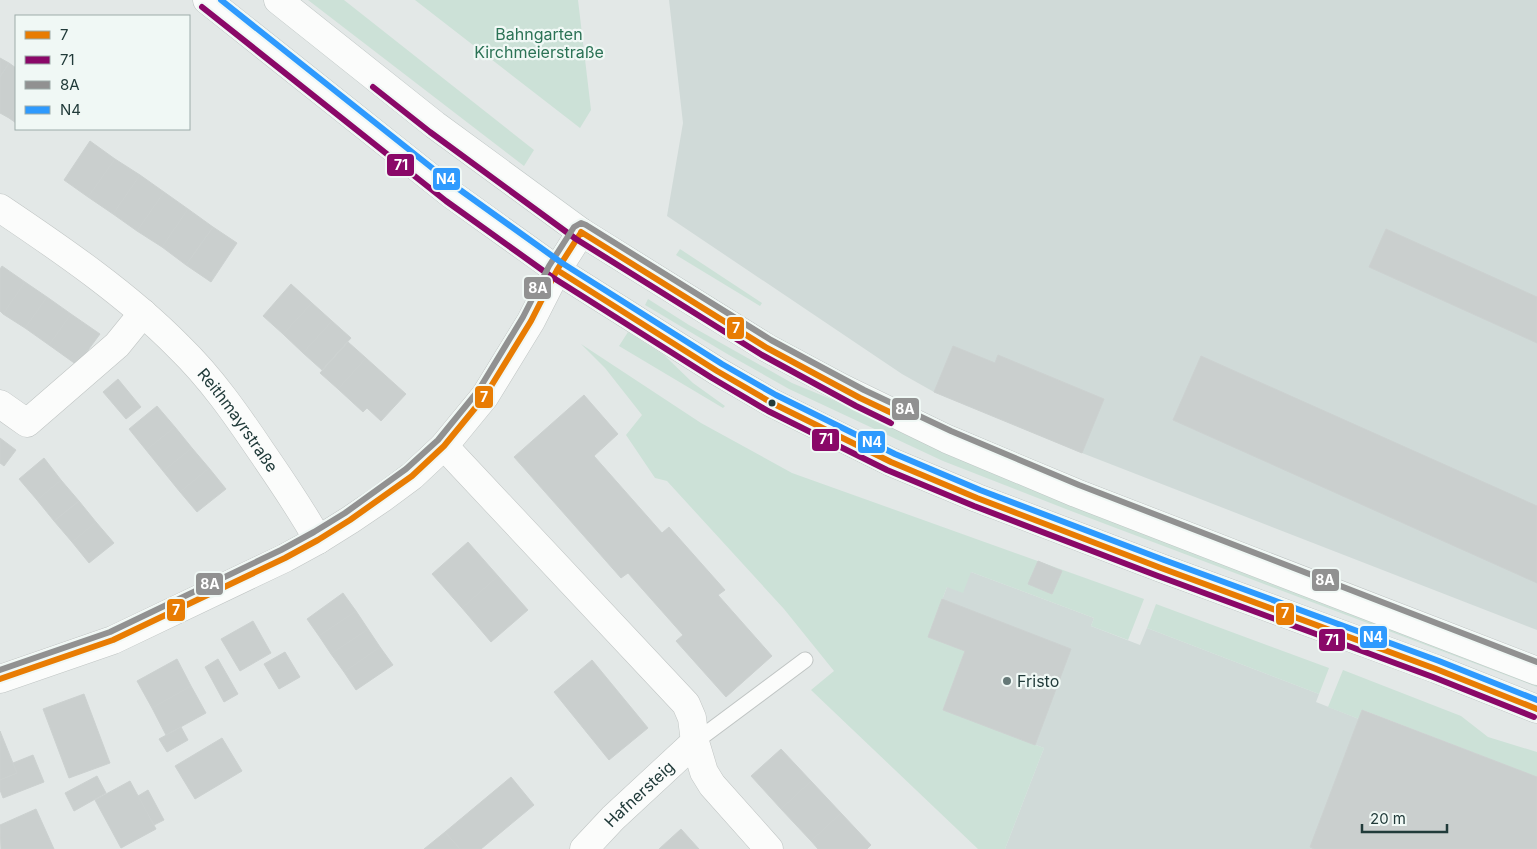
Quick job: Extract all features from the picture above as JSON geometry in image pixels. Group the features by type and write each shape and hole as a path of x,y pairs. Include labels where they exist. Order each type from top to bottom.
{"main road":[{"path":"207,0 451,194 557,270 717,371 772,403 891,462 977,498 1436,669 1537,709"},
{"path":"278,0 435,125 581,232 767,348 840,387 946,440 1067,489 1537,671"},
{"name":"Reithmayrstraße","path":"0,208 82,266 143,313 180,347 226,400 301,508 318,540"},
{"path":"0,679 113,640 234,582 318,540 397,488 444,446 485,396 531,321 557,270 581,232"},
{"path":"0,404 27,423 117,344 143,313"},
{"path":"444,446 686,704 692,718 695,742 704,772 712,786 768,849"},
{"name":"Hafnersteig","path":"584,849 613,818 695,742"}],"lane":[{"path":"695,742 805,660"}],"shaded area":[{"path":"669,0 1537,0 1537,630 1082,453 934,392 902,374 667,216 683,123"},
{"path":"971,572 1094,618 1091,626 1140,645 1147,628 1319,694 1316,702 1359,719 1362,710 1537,777 1537,849 1005,849 1044,748 943,710 965,652 928,637 947,587"}],"green space":[{"path":"308,0 344,0 534,150 524,166"},
{"name":"Bahngarten Kirchmeierstraße","path":"415,0 578,0 591,110 580,128"},
{"path":"680,249 762,303 760,306 676,255"},
{"path":"648,299 689,325 792,383 855,409 948,453 1537,682 1537,687 943,461 789,389 645,305"},
{"path":"628,332 664,355 693,383 725,406 723,408 619,346"},
{"path":"581,344 701,423 792,473 1144,599 1128,640 1091,626 1094,618 971,572 963,593 947,587 928,637 965,651 943,710 1044,748 1005,849 978,849 811,690 834,671 784,609 667,481 655,478 626,435 642,415 605,368"},
{"path":"1156,604 1329,668 1319,694 1147,628"},
{"path":"1343,670 1461,716 1488,737 1537,752 1537,777 1363,710 1359,719 1328,707"}],"building":[{"path":"0,58 9,63 0,77"},
{"path":"9,63 15,67 15,108 9,118 0,113 0,77"},
{"path":"15,108 15,122 9,118"},
{"path":"90,141 115,159 88,197 64,180"},
{"path":"115,159 140,175 113,214 88,197"},
{"path":"140,175 164,192 137,231 113,214"},
{"path":"164,192 188,209 162,247 137,231"},
{"path":"188,209 213,227 186,265 162,247"},
{"path":"213,227 237,243 211,282 186,265"},
{"path":"1386,229 1537,297 1537,343 1369,267"},
{"path":"2,266 25,282 3,314 0,311 0,269"},
{"path":"25,282 47,297 25,328 3,314"},
{"path":"291,284 312,303 283,334 263,316"},
{"path":"47,297 71,314 49,345 25,328"},
{"path":"312,303 332,321 303,353 283,334"},
{"path":"71,314 100,334 77,365 49,345"},
{"path":"332,321 351,338 322,370 303,353"},
{"path":"348,342 366,358 338,389 320,373"},
{"path":"953,346 995,363 998,355 1104,399 1082,453 934,392"},
{"path":"1201,356 1537,506 1537,583 1173,420"},
{"path":"366,358 406,394 381,421 367,408 363,412 338,389"},
{"path":"118,379 141,407 126,419 103,392"},
{"path":"584,395 618,434 594,456 662,533 669,527 725,590 718,595 772,656 726,697 676,641 683,635 628,573 621,578 514,457"},
{"path":"157,406 175,427 146,450 129,429"},
{"path":"175,427 192,448 163,471 146,450"},
{"path":"0,438 16,450 4,466 0,463"},
{"path":"192,448 209,468 180,492 163,471"},
{"path":"44,458 61,480 37,500 19,479"},
{"path":"209,468 226,489 197,512 180,492"},
{"path":"61,480 79,501 54,521 37,500"},
{"path":"79,501 96,522 72,542 54,521"},
{"path":"96,522 114,543 89,563 72,542"},
{"path":"468,542 498,576 462,608 432,574"},
{"path":"1038,561 1062,571 1052,594 1028,584"},
{"path":"498,576 528,610 491,642 462,608"},
{"path":"343,593 356,611 319,636 307,619"},
{"name":"Fristo","path":"942,599 1071,649 1035,745 943,710 965,651 928,637"},
{"path":"356,611 368,629 331,654 319,636"},
{"path":"253,621 271,653 240,671 221,639"},
{"path":"368,629 380,647 344,672 331,654"},
{"path":"380,647 393,665 356,690 344,672"},
{"path":"285,652 300,677 279,689 264,664"},
{"path":"177,659 191,686 152,708 137,681"},
{"path":"218,659 238,694 224,702 205,667"},
{"path":"592,660 648,728 609,760 554,692"},
{"path":"191,686 206,713 166,735 152,708"},
{"path":"84,694 110,763 69,778 43,709"},
{"path":"1362,710 1537,777 1537,849 1314,849 1310,847"},
{"path":"181,727 188,740 167,752 159,739"},
{"path":"0,731 17,773 0,780"},
{"path":"222,738 242,771 195,799 175,766"},
{"path":"781,749 811,781 781,809 751,776"},
{"path":"33,755 44,782 3,798 0,790 0,780 17,773 13,763"},
{"path":"97,776 106,793 74,811 65,793"},
{"path":"511,777 534,805 481,849 460,849 445,832"},
{"path":"130,781 156,829 121,848 95,800"},
{"path":"811,781 841,813 811,841 781,809"},
{"path":"148,790 164,820 154,825 138,796"},
{"path":"36,809 54,849 1,849 0,825"},
{"path":"841,813 871,845 867,849 818,849 811,841"},
{"path":"681,829 699,849 659,849"},
{"path":"445,832 460,849 424,849"}],"transit line":[{"name":"N4","path":"221,0 456,187 562,263 722,364 776,395 895,454 980,490 1439,661 1537,700"},
{"name":"71","path":"202,7 446,201 552,277 768,411 887,470 974,506 1433,677 1534,717"},
{"name":"71","path":"373,87 430,132 576,239 762,355 891,423"},
{"name":"8A","path":"0,670 110,632 281,550 345,513 406,469 438,440 478,391 523,317 549,266 574,227 581,223 771,340 864,390 951,431 1079,485 1537,662"},
{"name":"7","path":"581,232 767,348 860,398 896,415"},
{"name":"7","path":"0,679 113,640 285,558 350,520 412,476 444,446 485,396 531,321 557,270 580,234"},
{"name":"7","path":"557,270 717,371 772,403 891,462 977,498 1436,669 1537,709"}],"place":[{"name":"Fristo","path":"1007,681"}]}
